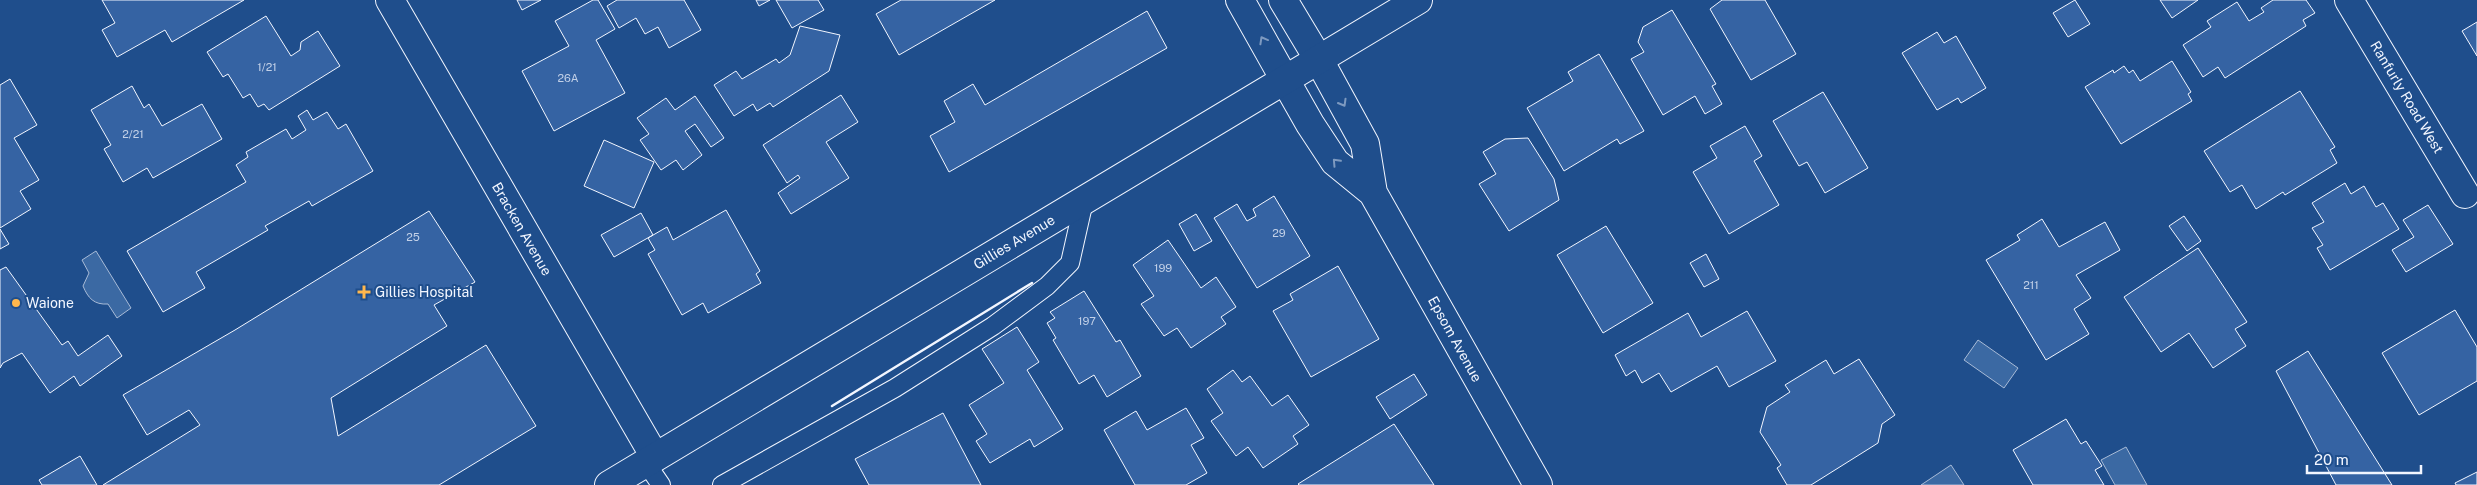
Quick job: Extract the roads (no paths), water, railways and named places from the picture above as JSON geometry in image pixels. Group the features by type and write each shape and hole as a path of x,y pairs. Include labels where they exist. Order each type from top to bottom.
{"street":[{"name":"Bracken Avenue","path":"390,0 650,460"},
{"name":"Epsom Avenue","path":"1240,0 1285,80 1335,162 1373,194 1538,485"},
{"name":"Epsom Avenue","path":"1283,0 1319,60 1365,144 1373,194"},
{"name":"Gillies Avenue","path":"609,485 1342,47 1355,36 1418,0"},
{"name":"Ranfurly Road West","path":"2350,0 2471,198"}],"lane":[{"path":"722,485 895,388 993,326 1048,286 1070,262 1084,200"},
{"path":"650,460 661,485"}],"water":[{"path":"96,251 131,308 117,318 108,304 92,300 83,286 89,273 82,260"},
{"path":"1978,340 2018,368 2004,388 1964,360"},
{"path":"2126,447 2147,485 2115,485 2101,460"},
{"path":"1951,465 1964,485 1921,485"}],"place":[{"name":"Gillies Hospital","path":"364,292"},
{"name":"Waione","path":"16,303"}]}
